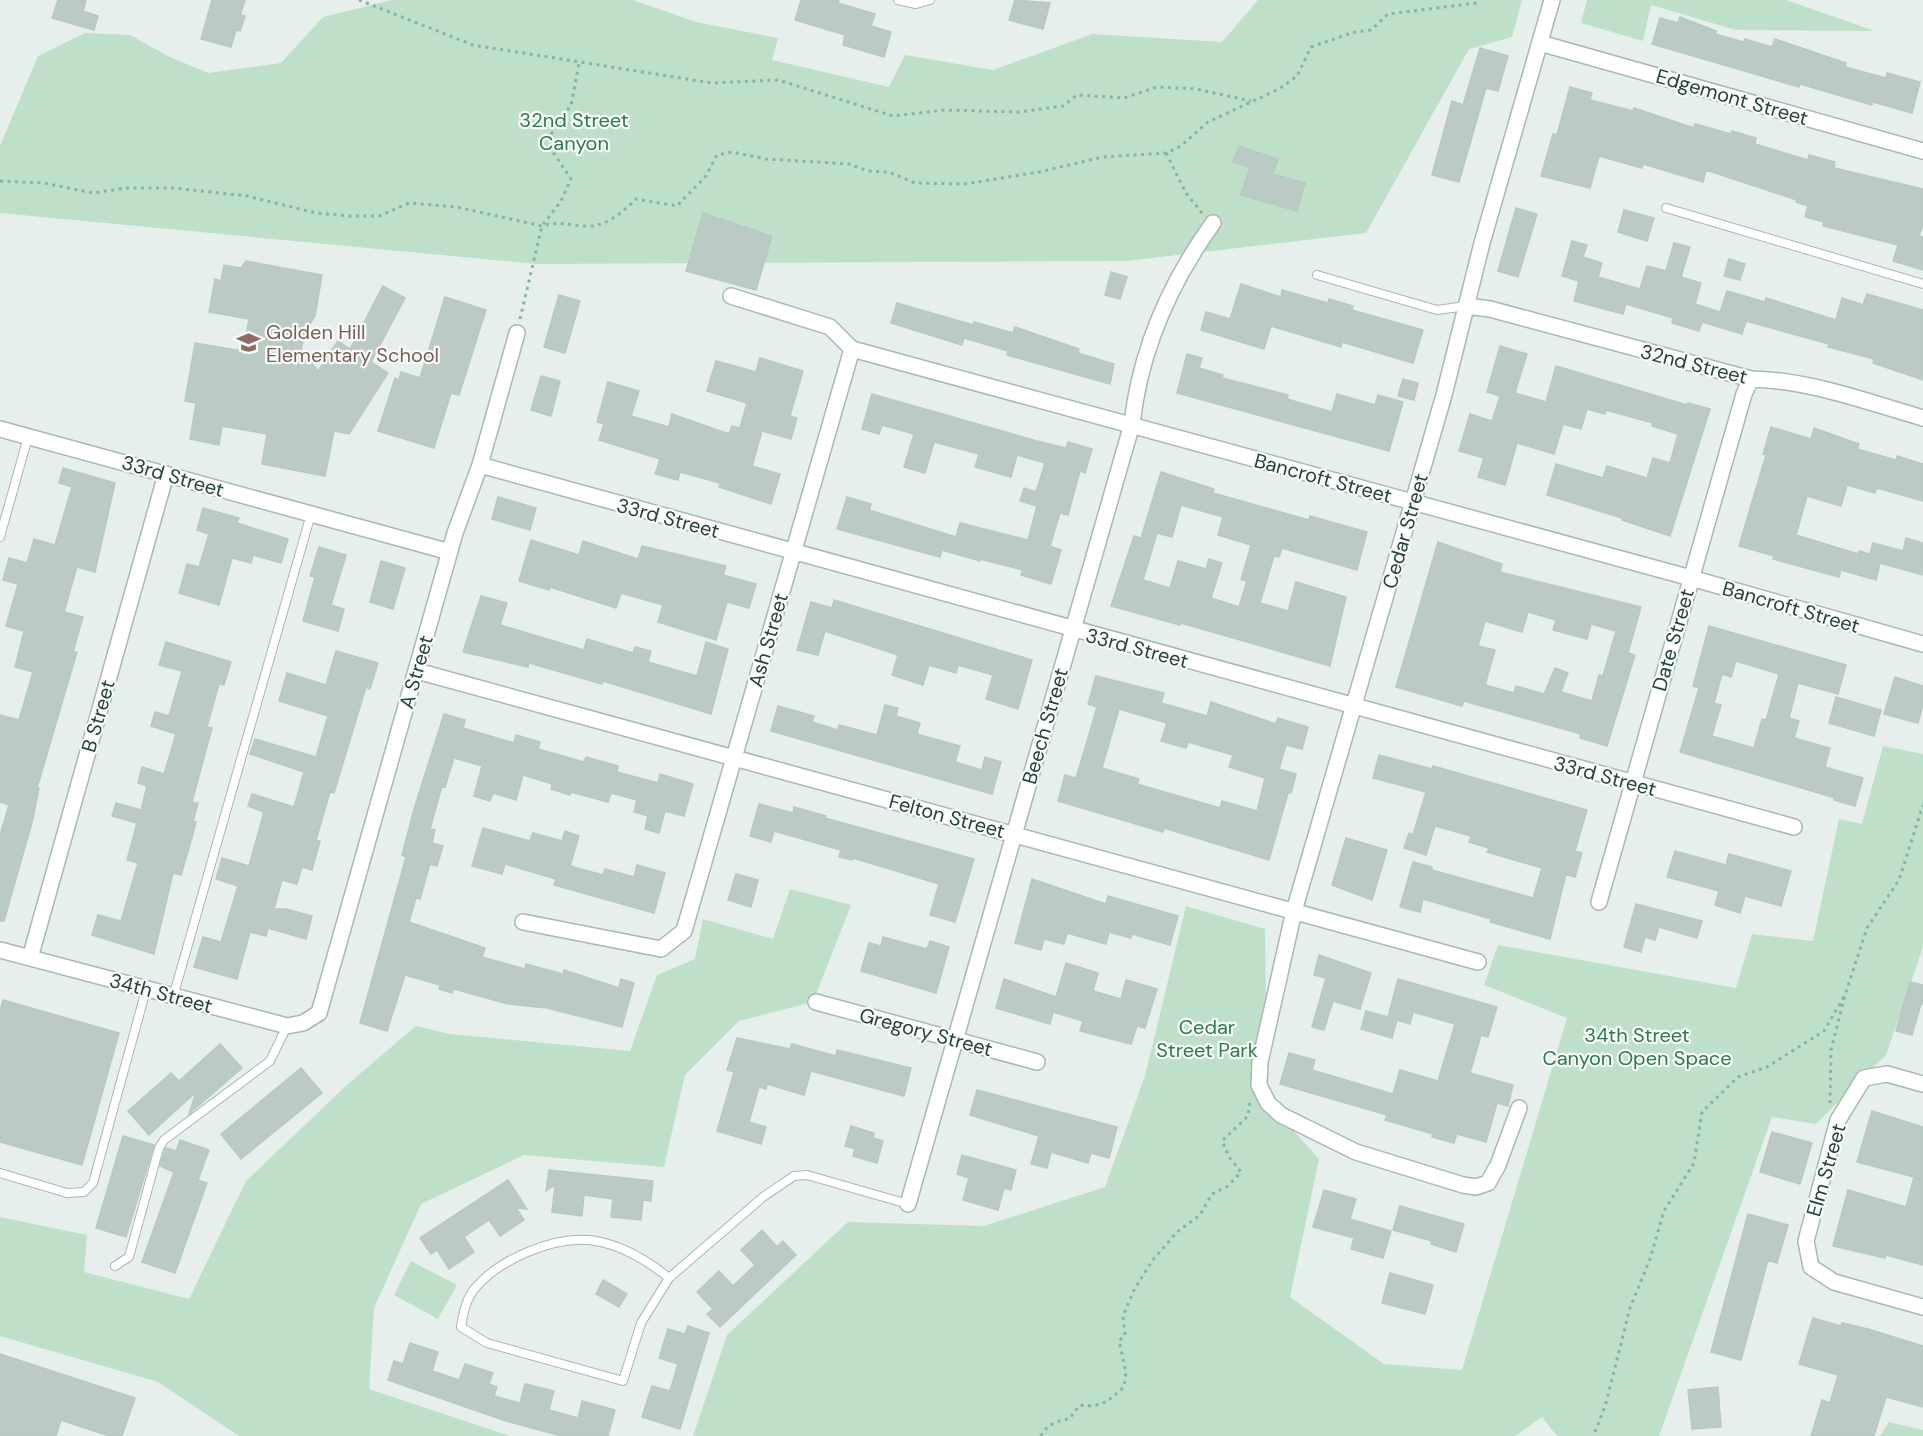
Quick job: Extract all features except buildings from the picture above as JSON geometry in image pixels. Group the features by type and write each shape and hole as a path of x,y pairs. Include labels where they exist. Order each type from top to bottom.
{"street":[{"name":"Cedar Street","path":"1262,1090 1260,1062 1294,910 1413,502 1482,243 1552,0"},
{"name":"Edgemont Street","path":"1540,44 1923,152"},
{"name":"Beech Street","path":"908,1204 1132,424 1136,390 1162,309 1184,263 1213,223"},
{"path":"731,296 830,327 852,349"},
{"name":"32nd Street","path":"1466,306 1490,309 1751,380 1783,380 1923,418"},
{"name":"A Street","path":"287,1026 303,1023 319,1013 450,552 480,465 517,333"},
{"name":"Bancroft Street","path":"852,349 1132,424 1923,644"},
{"name":"Ash Street","path":"524,922 662,948 684,931 852,349"},
{"name":"Date Street","path":"1599,902 1741,405 1751,380"},
{"name":"33rd Street","path":"0,429 450,552"},
{"name":"33rd Street","path":"480,465 1354,708 1794,827"},
{"name":"B Street","path":"30,958 166,474"},
{"name":"Felton Street","path":"417,671 1478,962"},
{"name":"34th Street","path":"0,950 287,1026"},
{"name":"Gregory Street","path":"816,1002 1037,1062"},
{"name":"Elm Street","path":"1923,1084 1887,1074 1864,1078 1838,1120 1806,1241 1811,1267 1834,1282 1923,1307"},
{"path":"1262,1090 1268,1103 1281,1114 1356,1152 1462,1185 1476,1187 1488,1183 1498,1165 1519,1108"}],"lane":[{"path":"898,0 916,4 930,0"},
{"path":"1666,208 1923,284"},
{"path":"1317,275 1437,310 1466,306"},
{"path":"0,537 28,436"},
{"path":"173,997 311,514"},
{"path":"0,1173 67,1193 84,1192 93,1183 146,990"},
{"path":"115,1266 129,1257 159,1148 164,1140 270,1061 287,1026"},
{"path":"669,1278 645,1259 596,1241 570,1240 547,1244 523,1252 473,1291 464,1307 461,1327 487,1342 623,1381 641,1323 669,1278 763,1197 794,1176 807,1175 908,1204"}],"path":[{"path":"359,0 473,45 712,83 778,81 893,116 944,110 1018,112 1063,106 1077,95 1124,98 1157,87 1196,89 1253,102"},
{"path":"0,181 44,183 93,193 125,188 174,188 247,196 316,213 349,216 379,216 409,203 457,207 542,226 554,222 588,227 618,216 636,199 677,206 706,176 717,155 732,152 766,159 849,164 868,171 889,172 915,183 965,184 1039,172 1103,157 1166,153 1181,146 1208,122 1253,102 1297,76 1311,47 1355,32 1371,30 1388,14 1477,3 1479,0"},
{"path":"517,333 542,226 561,201 571,179 549,146 554,124 571,106 579,63"},
{"path":"1166,153 1186,193 1213,223"},
{"path":"1838,1120 1831,1112 1829,1100 1831,1050 1845,995 1867,928 1899,880 1923,805"},
{"path":"1595,1432 1606,1403 1630,1308 1650,1259 1664,1210 1694,1163 1702,1112 1738,1077 1767,1067 1824,1031 1845,995"},
{"path":"1041,1436 1043,1431 1059,1420 1069,1419 1080,1405 1095,1407 1111,1399 1124,1387 1126,1372 1119,1341 1125,1335 1123,1317 1134,1290 1152,1261 1177,1232 1200,1215 1212,1194 1228,1186 1241,1172 1229,1157 1222,1141 1232,1130 1242,1124 1248,1116 1250,1101 1262,1090"}],"green space":[{"name":"32nd Street Canyon","path":"392,0 633,0 696,22 778,38 772,60 889,87 905,55 993,70 1092,34 1222,42 1258,0 1522,0 1512,37 1469,49 1366,233 1126,261 536,264 0,213 0,146 38,56 85,33 130,35 170,57 208,73 281,63 323,17"},
{"path":"1587,0 1786,0 1875,31 1736,30 1651,5 1643,41 1581,23"},
{"path":"1883,746 1923,754 1923,947 1886,1055 1816,1124 1772,1117 1659,1436 1557,1436 1542,1417 1515,1436 693,1436 727,1335 848,1222 984,1226 1105,1187 1145,1076 1186,906 1265,929 1266,1004 1253,1086 1319,1159 1290,1297 1384,1364 1462,1370 1567,1018 1484,985 1498,945 1736,988 1752,934 1813,941 1839,819 1862,824"},
{"path":"790,889 851,905 813,1002 739,1021 685,1075 664,1167 524,1155 421,1204 374,1308 369,1389 510,1436 239,1436 158,1382 0,1336 0,1217 87,1235 84,1272 189,1299 246,1181 349,1083 416,1026 450,1034 630,1051 657,975 695,959 703,919 773,939"},
{"path":"411,1261 457,1285 438,1319 394,1295"},
{"path":"1889,1422 1923,1430 1923,1436 1880,1436"}],"place":[{"name":"Golden Hill Elementary School","path":"248,343"}],"park label":[{"name":"Cedar Street Park","path":"1207,1038"},
{"name":"34th Street Canyon Open Space","path":"1637,1046"}]}
